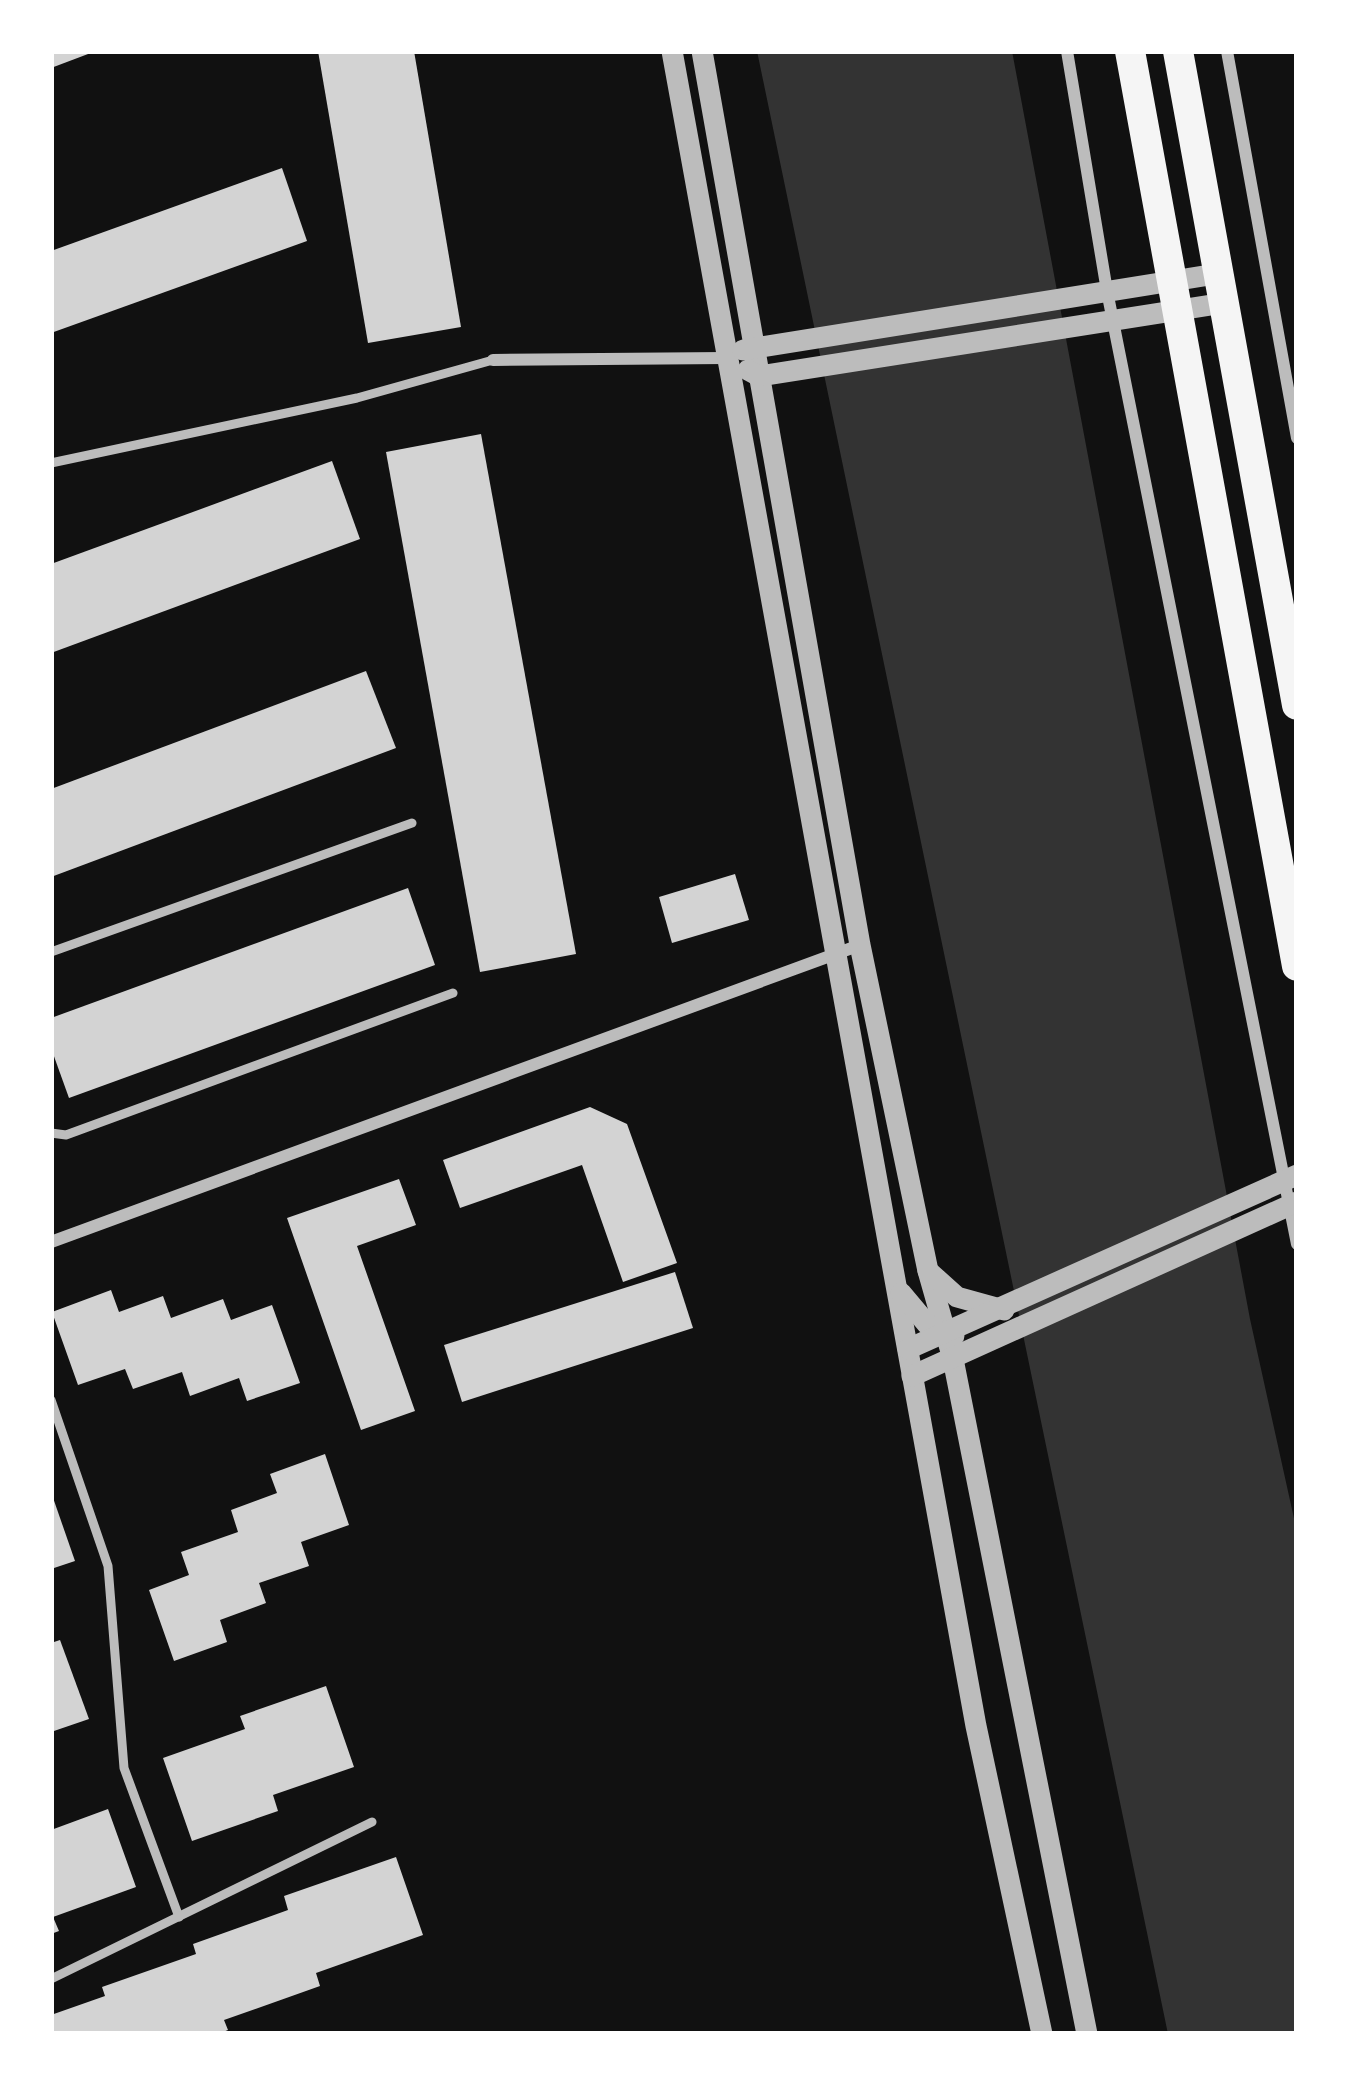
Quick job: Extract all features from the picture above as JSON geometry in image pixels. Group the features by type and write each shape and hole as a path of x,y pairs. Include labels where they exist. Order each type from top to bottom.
{"main road":[{"path":"1130,51 1297,966"},
{"path":"1178,51 1297,705"}],"street":[{"path":"672,51 976,1726 1042,2034"},
{"path":"702,51 860,945 928,1271 953,1358 1087,2034"},
{"path":"1067,51 1107,291 1292,1191 1297,1244"},
{"path":"1227,51 1297,438"},
{"path":"493,360 726,358 753,345 1107,291 1172,295 1220,288"},
{"path":"726,358 759,376 811,369 1114,318 1172,295"},
{"path":"51,1242 860,945"},
{"path":"912,1376 1009,1333 1292,1191"},
{"path":"908,1349 1243,1215"},
{"path":"928,1271 957,1297 1005,1310"},
{"path":"895,1282 915,1315 946,1335 1009,1333"}],"lane":[{"path":"51,463 357,398 493,360"},
{"path":"51,952 412,823"},
{"path":"51,1133 66,1135 453,993"},
{"path":"51,1400 108,1566 124,1768 179,1917"},
{"path":"51,1979 372,1822"}],"shaded area":[{"path":"757,51 1012,51 1250,1319 1297,1532 1297,2034 1168,2034"}],"building":[{"path":"51,51 96,51 51,68"},
{"path":"318,51 414,51 461,327 368,343"},
{"path":"282,168 307,241 51,333 51,251"},
{"path":"481,434 576,954 480,972 386,452"},
{"path":"332,461 360,539 51,653 51,564"},
{"path":"366,671 396,748 51,877 51,789"},
{"path":"735,874 749,920 672,943 659,897"},
{"path":"408,888 435,965 69,1098 51,1048 51,1018"},
{"path":"590,1107 627,1124 677,1263 623,1282 582,1165 460,1208 443,1160"},
{"path":"399,1179 416,1225 357,1246 415,1411 361,1430 287,1218"},
{"path":"675,1272 693,1328 462,1402 444,1345"},
{"path":"111,1290 119,1312 163,1296 171,1318 223,1299 231,1320 272,1305 300,1383 247,1401 239,1378 190,1396 182,1372 133,1389 125,1369 78,1385 52,1312"},
{"path":"325,1454 349,1525 301,1542 309,1566 259,1583 266,1603 220,1620 227,1642 174,1661 149,1590 189,1575 181,1552 238,1532 231,1510 277,1493 270,1474"},
{"path":"51,1492 75,1561 51,1569"},
{"path":"60,1640 89,1719 51,1732 51,1643"},
{"path":"326,1686 354,1767 273,1795 278,1811 192,1841 163,1758 245,1729 240,1716"},
{"path":"108,1809 136,1887 53,1917 59,1931 51,1934 51,1830"},
{"path":"396,1857 423,1935 316,1973 320,1986 224,2020 228,2030 218,2034 51,2034 51,2015 105,1996 102,1987 196,1954 193,1944 288,1910 284,1896"}]}
